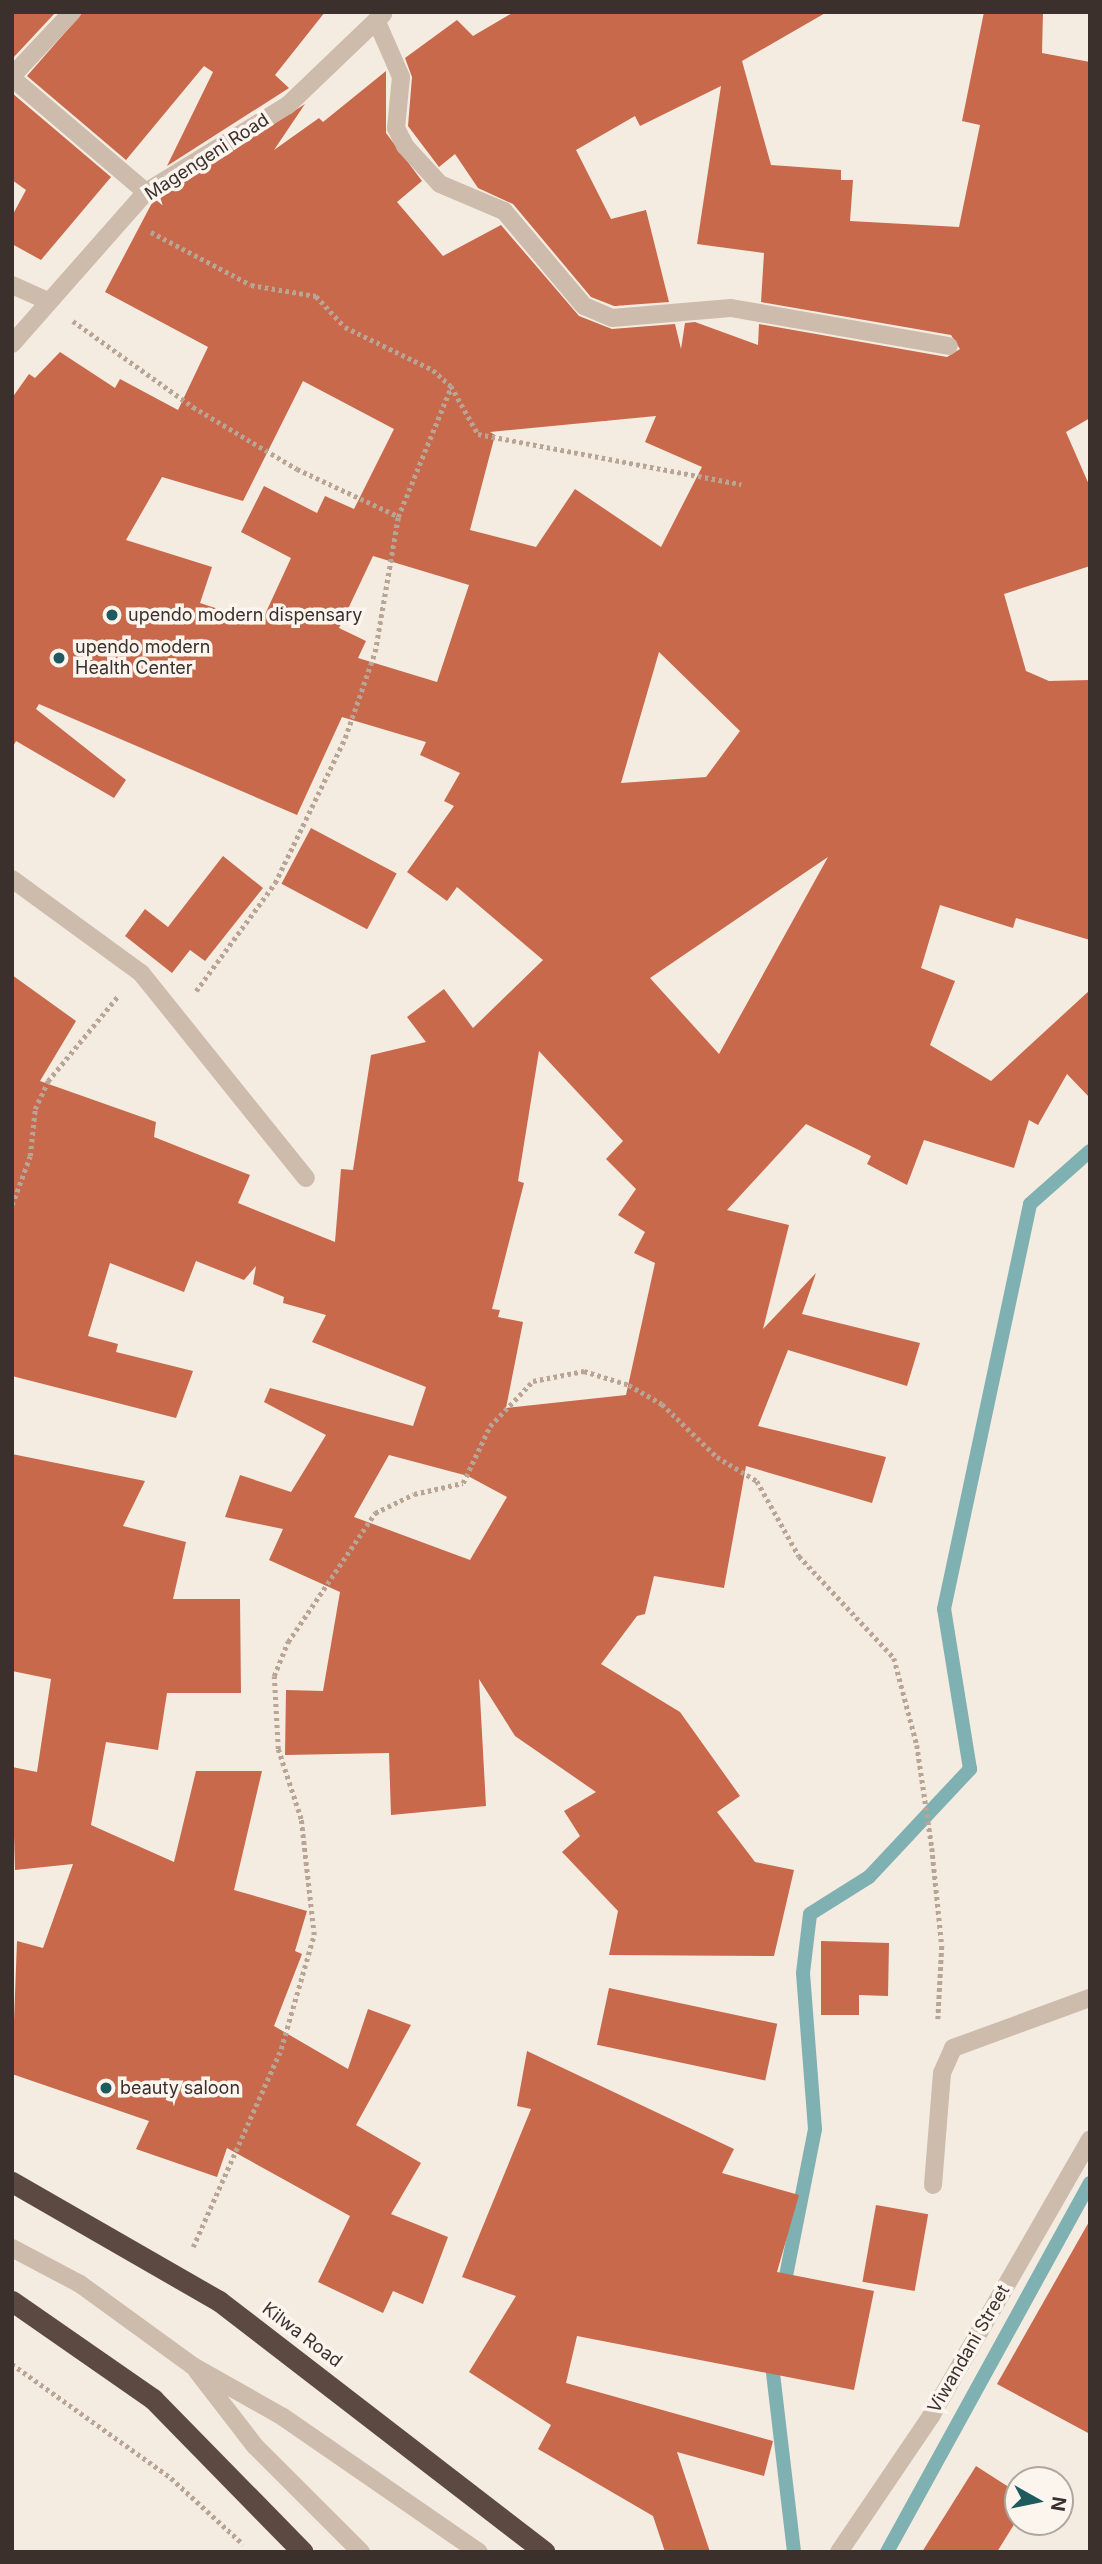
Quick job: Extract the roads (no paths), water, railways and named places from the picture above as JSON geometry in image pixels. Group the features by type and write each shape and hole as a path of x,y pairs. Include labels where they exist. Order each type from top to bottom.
{"highway":[{"name":"Kilwa Road","path":"12,2182 178,2276 545,2552"},
{"path":"12,2301 153,2399 303,2552"}],"street":[{"path":"72,12 12,77 146,192"},
{"path":"381,17 401,77 397,128 405,146 440,184 504,211 584,306 612,318 731,308 949,346"},
{"name":"Magengeni Road","path":"12,344 146,192 288,105 381,17"},
{"path":"12,285 48,301"},
{"path":"12,879 141,973 306,1178"},
{"path":"933,2185 942,2073 953,2048 1090,1998"},
{"name":"Viwandani Street","path":"839,2552 931,2416 1090,2140"},
{"path":"12,2248 80,2284 193,2366 284,2417 479,2552"},
{"path":"193,2366 255,2446 361,2552"}],"waterway":[{"path":"783,2291 815,2129 803,1973 810,1914 869,1877 970,1769 944,1609 1030,1204 1090,1151"},
{"path":"887,2552 1090,2183"},
{"path":"771,2356 794,2552"}],"place":[{"name":"upendo modern dispensary","path":"112,615"},
{"name":"upendo modern Health Center","path":"59,658"},
{"name":"beauty saloon","path":"106,2088"}]}
